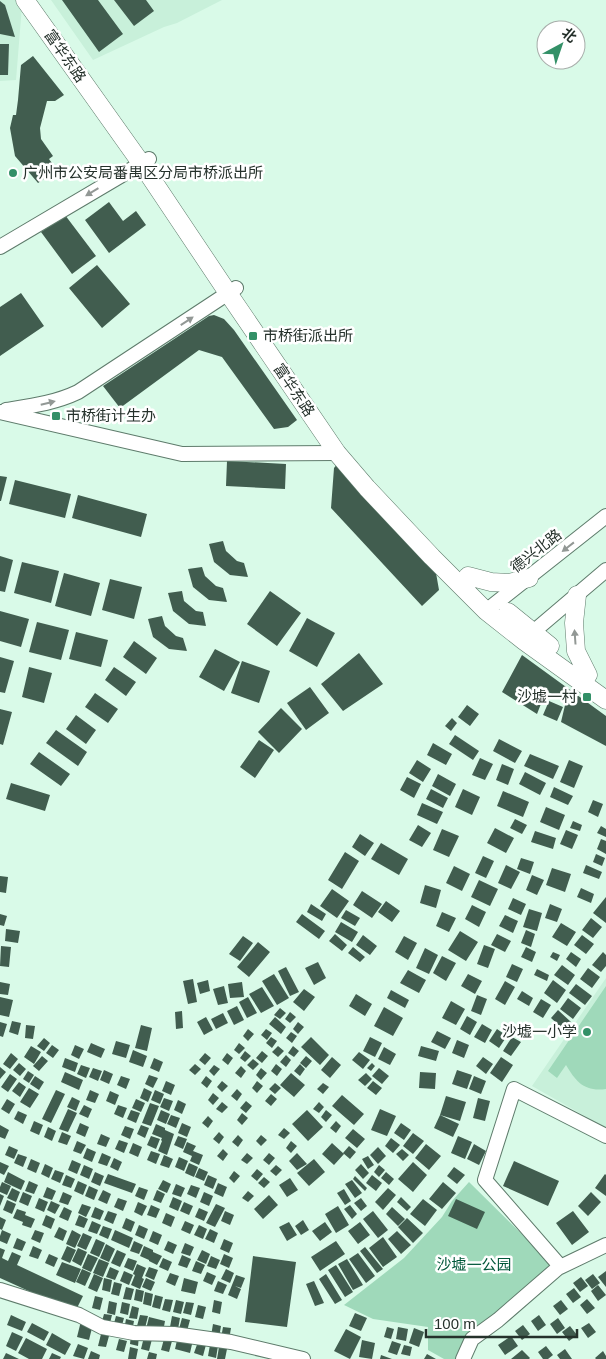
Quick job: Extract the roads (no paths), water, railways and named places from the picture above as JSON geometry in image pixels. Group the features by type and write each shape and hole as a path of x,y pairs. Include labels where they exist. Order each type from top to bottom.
{"main road":[{"name":"富华东路","path":"25,0 145,161"},
{"name":"富华东路","path":"36,0 232,291 337,453 432,557 606,700"},
{"name":"富华东路","path":"232,291 330,427 390,499 468,576 491,607"},
{"path":"468,576 491,582 509,583 529,578"},
{"path":"577,595 574,623 576,651 588,675"},
{"name":"富华东路","path":"528,636 606,689"}],"street":[{"path":"0,247 145,161"},
{"path":"0,411 42,405 78,392 232,291"},
{"path":"0,411 182,454 337,453"},
{"name":"德兴北路","path":"491,607 606,516"},
{"path":"528,636 606,570"},
{"path":"560,1266 484,1180 514,1089 606,1136"},
{"path":"463,1359 472,1339 498,1320 560,1266 606,1245"},
{"path":"0,1290 79,1316 102,1327 134,1333 174,1334 231,1342 303,1359"}],"place":[{"name":"广州市公安局番禺区分局市桥派出所","path":"13,173"},
{"name":"市桥街派出所","path":"253,336"},
{"name":"市桥街计生办","path":"56,416"},
{"name":"沙墟一村","path":"587,697"},
{"name":"沙墟一小学","path":"587,1032"}],"park label":[{"name":"沙墟一公园","path":"474,1265"}]}
